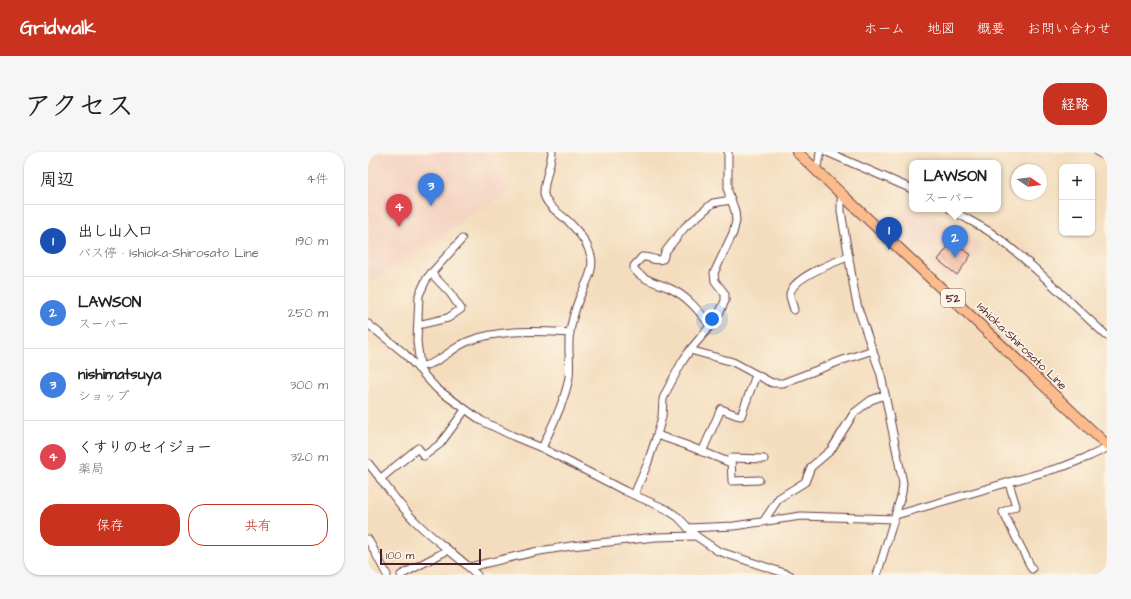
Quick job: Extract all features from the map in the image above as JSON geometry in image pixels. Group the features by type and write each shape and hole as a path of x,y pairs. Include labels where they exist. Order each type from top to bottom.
{"main road":[{"name":"Ishioka-Shirosato Line","path":"797,152 1107,445"}],"street":[{"path":"542,448 566,387 569,376 570,333 578,300 587,282 592,265 591,255 583,240 572,225 549,204 546,198 544,189 550,168 552,152"},
{"path":"634,495 647,465 657,434 662,417 663,399 666,392 682,362 690,350 717,318 726,301 725,294 715,281 714,273 733,233 736,221 735,211 728,191 728,152"},
{"path":"815,169 819,161 820,152"},
{"path":"827,152 909,188"},
{"path":"1098,152 1107,157"},
{"path":"842,195 841,211 854,295 881,375 903,483 902,493 877,575"},
{"path":"711,326 692,304 676,291 653,282 634,269 634,266 642,257 657,261 663,258 665,252 685,227 713,203 731,200"},
{"path":"955,212 989,232 1006,245 1070,301 1107,336"},
{"path":"419,367 417,341 419,295 426,278 462,239"},
{"path":"794,310 790,294 793,286 818,269 849,256"},
{"path":"418,325 448,318 461,309 450,293 431,273"},
{"path":"369,326 404,353 419,367 437,389 491,426 542,448 634,495 666,509 678,517 696,536 718,551 779,573 790,575"},
{"path":"419,367 427,366 433,363 455,347 469,340 499,333 570,333"},
{"path":"690,350 733,362 772,383 783,383 873,350"},
{"path":"702,452 721,409 741,416 756,375"},
{"path":"763,522 779,498 805,482 811,467 831,450 854,413 871,400 885,395"},
{"path":"380,479 418,448 424,456 440,444 466,410"},
{"path":"657,434 732,463"},
{"path":"688,528 734,526 801,516 895,517 938,502 1065,466 1107,448"},
{"path":"759,480 732,481 731,458 764,459"},
{"path":"368,463 415,521 477,575"},
{"path":"1009,483 1016,506 1003,512 1032,569"},
{"path":"470,568 534,552 571,546 652,537 696,536"},
{"path":"368,539 387,575"},
{"path":"401,575 448,550"}],"shaded area":[{"path":"368,152 485,152 510,191 482,210 476,209 438,240 410,259 407,258 368,284"},
{"path":"909,205 909,212 927,212 982,245 953,286 891,226"}],"building":[{"path":"952,241 971,255 957,275 938,260"}],"place":[{"name":"nishimatsuya","path":"431,206"},
{"name":"くすりのセイジョー","path":"399,227"},
{"name":"出し山入口","path":"889,250"},
{"name":"LAWSON","path":"955,258"}]}
